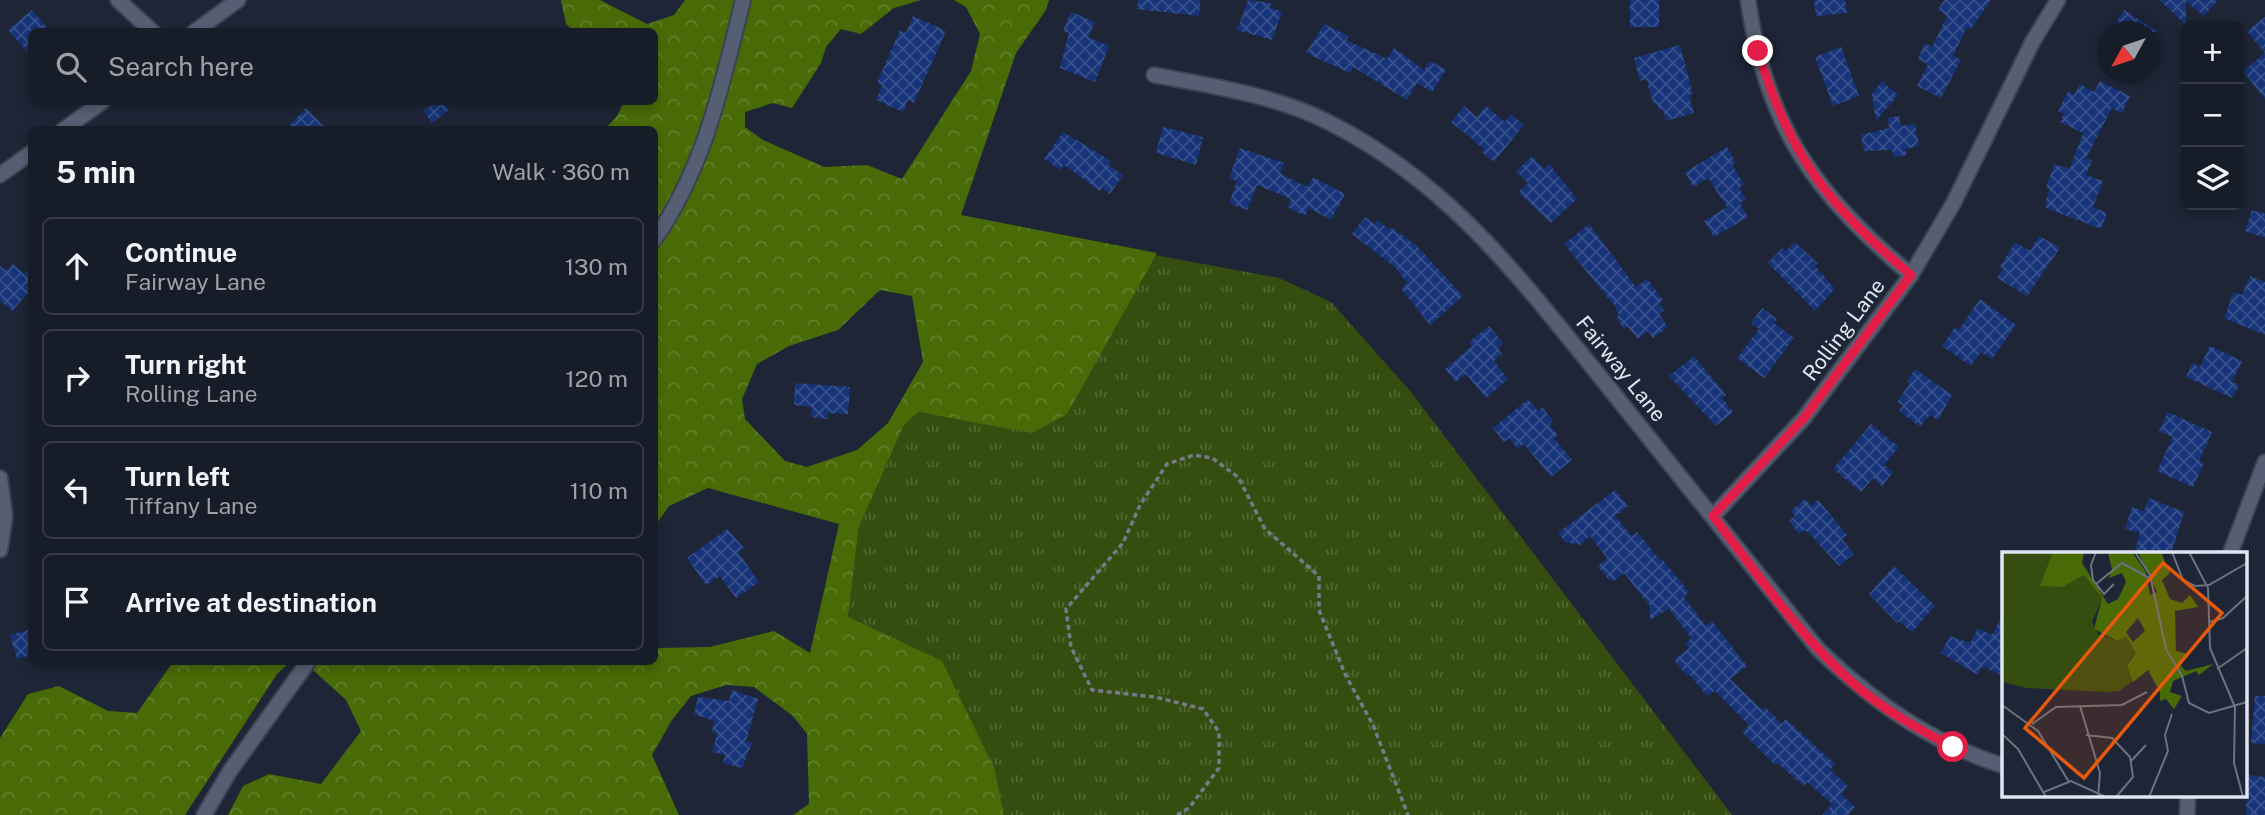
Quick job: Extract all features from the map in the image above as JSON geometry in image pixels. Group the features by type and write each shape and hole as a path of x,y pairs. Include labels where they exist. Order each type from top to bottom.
{"street":[{"path":"118,0 149,28"},
{"path":"200,28 238,0"},
{"path":"658,234 673,213 697,165 717,107 743,0"},
{"path":"1748,0 1771,95 1799,155 1818,185 1843,214 1911,275"},
{"name":"Rolling Lane","path":"1713,516 1804,418 1911,275 1953,204 2033,41 2058,0"},
{"name":"Fairway Lane","path":"1154,75 1239,91 1327,121 1397,162 1427,184 1489,243 1713,516 1818,649 1854,683 1914,727 1953,747 2002,765"},
{"path":"69,126 98,105"},
{"path":"0,175 28,155"},
{"path":"2231,552 2265,462"},
{"path":"0,478 5,516 0,550"},
{"path":"207,813 230,771 306,665"}],"path":[{"path":"1177,815 1189,808 1196,795 1219,768 1219,732 1203,709 1154,697 1092,690 1071,648 1066,609 1123,543 1140,505 1167,464 1194,455 1213,458 1238,477 1265,529 1319,576 1319,610 1345,674 1373,725 1408,815"}],"green space":[{"path":"561,0 600,0 647,24 674,15 685,0 921,0 894,8 861,34 841,29 826,47 821,63 792,108 773,103 745,112 745,127 763,140 824,167 867,165 902,179 971,71 980,34 966,7 954,0 1049,0 1046,10 1016,53 961,215 1157,253 1067,414 1032,433 918,412 904,425 859,527 848,617 942,661 995,770 1004,815 793,815 809,804 807,734 793,716 754,687 726,685 691,696 672,720 652,755 679,815 228,815 243,786 269,774 321,784 361,731 346,700 307,665 658,665 658,648 710,647 774,631 810,653 839,524 708,488 669,506 658,522 658,126 608,126 622,105 658,105 658,28 571,28 566,24","holes":["880,290 912,296 923,362 888,423 857,450 807,467 785,461 745,419 742,399 757,364 789,346 838,330"]},
{"path":"1155,255 1279,278 1331,302 1411,392 1732,815 1004,815 995,770 848,617 859,527 904,425 918,412 1032,432"},
{"path":"171,665 287,665 277,674 185,815 0,815 0,738 28,694 59,686 108,711 137,713"}],"building":[{"path":"1138,0 1200,0 1199,16 1137,9"},
{"path":"1248,0 1271,3 1270,7 1282,12 1272,40 1237,30"},
{"path":"1630,0 1659,0 1659,27 1630,27"},
{"path":"1814,0 1845,0 1847,13 1816,16"},
{"path":"1944,0 1991,0 1971,29 1967,27 1953,56 1961,60 1941,98 1917,86 1928,64 1918,59 1925,43 1932,47 1947,16 1938,10"},
{"path":"2159,0 2218,0 2204,16 2186,1 2186,21 2182,21"},
{"path":"32,10 48,28 28,28 28,52 8,30"},
{"path":"2124,10 2142,21 2117,21"},
{"path":"1071,12 1095,22 1088,37 1109,46 1095,82 1060,68 1069,33 1063,31"},
{"path":"913,16 946,31 914,103 908,100 903,112 876,100 882,85 877,83 900,30 906,33"},
{"path":"2265,17 2265,53 2247,31"},
{"path":"1324,24 1349,36 1346,40 1387,59 1394,48 1424,70 1430,61 1446,70 1432,92 1417,83 1407,100 1353,67 1350,73 1306,53"},
{"path":"1680,45 1693,94 1689,95 1694,113 1666,121 1663,109 1659,111 1657,104 1654,105 1646,79 1640,81 1634,58"},
{"path":"1841,47 1859,96 1833,106 1815,57"},
{"path":"2265,53 2265,99 2244,72"},
{"path":"1882,81 1898,95 1876,121 1872,94"},
{"path":"2080,84 2094,92 2098,84 2106,84 2130,96 2122,113 2112,108 2086,158 2092,160 2086,175 2103,181 2093,207 2107,213 2101,229 2046,208 2045,203 2050,189 2046,188 2054,165 2070,168 2083,133 2060,122 2064,114 2058,111 2068,91 2074,95"},
{"path":"432,105 445,105 449,110 432,123 423,111"},
{"path":"1464,106 1477,117 1486,106 1505,122 1511,114 1524,125 1494,162 1482,152 1484,149 1451,122"},
{"path":"306,108 323,126 289,126"},
{"path":"1899,116 1901,126 1915,124 1919,146 1905,149 1907,155 1894,157 1892,150 1864,151 1861,135 1889,128 1888,118"},
{"path":"1163,127 1203,137 1196,165 1156,153"},
{"path":"1063,132 1111,161 1108,165 1123,175 1110,194 1102,188 1100,191 1064,165 1060,170 1044,159"},
{"path":"1727,147 1736,163 1732,165 1744,184 1739,188 1746,199 1740,203 1748,217 1714,237 1704,221 1727,207 1708,178 1693,187 1685,172"},
{"path":"1240,148 1284,163 1280,173 1307,187 1313,177 1345,194 1331,220 1309,208 1305,216 1287,207 1291,199 1257,185 1247,210 1229,203 1237,181 1229,178"},
{"path":"1532,156 1544,169 1549,164 1577,199 1551,223 1518,192 1528,183 1516,171"},
{"path":"2252,210 2265,214 2265,238 2245,231"},
{"path":"1365,217 1374,224 1377,220 1390,230 1392,228 1416,245 1463,296 1430,325 1401,289 1407,283 1396,268 1352,234"},
{"path":"1589,224 1636,287 1647,279 1663,300 1659,303 1664,310 1659,314 1668,327 1653,338 1648,331 1638,339 1627,326 1624,329 1616,318 1619,315 1614,305 1564,244"},
{"path":"2039,236 2060,248 2027,296 1997,278 2003,268 2000,267 2015,242 2030,251"},
{"path":"1795,242 1818,264 1815,266 1835,289 1815,311 1768,263 1782,248 1786,251"},
{"path":"13,264 24,274 28,270 28,293 12,311 0,301 0,266 6,271"},
{"path":"2250,276 2265,282 2265,335 2224,318 2234,292 2242,295"},
{"path":"1980,299 2016,325 1992,359 1981,352 1971,366 1942,346 1955,327 1959,330"},
{"path":"1762,308 1777,319 1774,323 1794,338 1764,378 1737,358 1759,329 1751,323"},
{"path":"1489,326 1503,343 1498,348 1502,354 1494,361 1508,379 1486,398 1466,374 1456,382 1445,369 1472,346 1469,342"},
{"path":"2210,346 2242,361 2232,382 2239,385 2232,398 2186,377 2192,363 2200,367"},
{"path":"1694,356 1726,395 1722,398 1733,412 1716,426 1669,376"},
{"path":"1915,369 1952,395 1938,420 1930,415 1920,427 1899,411 1903,406 1897,402 1910,383 1907,381"},
{"path":"795,383 850,387 848,414 828,413 828,419 811,417 812,407 794,405"},
{"path":"1528,399 1538,411 1542,407 1553,421 1549,424 1558,435 1554,438 1572,460 1551,477 1524,444 1518,449 1509,438 1504,442 1493,428"},
{"path":"2168,412 2212,432 2199,461 2204,463 2193,487 2157,471 2173,437 2159,431"},
{"path":"1871,424 1899,447 1884,465 1893,472 1882,486 1873,478 1861,492 1833,469"},
{"path":"1615,490 1628,506 1615,516 1632,536 1637,532 1660,560 1662,559 1689,592 1684,597 1706,626 1712,621 1747,666 1730,679 1762,710 1765,707 1782,724 1786,719 1835,764 1830,770 1848,786 1841,794 1855,807 1848,815 1822,815 1832,804 1807,782 1804,786 1777,763 1775,765 1742,732 1749,725 1715,691 1707,696 1689,674 1687,676 1674,660 1689,648 1685,643 1691,638 1669,609 1650,620 1650,606 1624,573 1614,581 1609,580 1598,566 1607,558 1590,536 1580,545 1565,542 1558,533"},
{"path":"2149,498 2184,512 2172,552 2135,552 2140,533 2125,529 2132,507 2144,511"},
{"path":"1805,499 1811,506 1818,500 1847,535 1842,539 1854,554 1839,566 1809,533 1804,530 1799,534 1789,521 1795,516 1791,511"},
{"path":"727,529 744,548 738,552 759,582 736,598 720,576 706,585 687,558"},
{"path":"1894,566 1935,606 1912,632 1898,621 1897,623 1869,594"},
{"path":"2002,615 2002,676 1983,666 1978,675 1941,653 1950,636 1970,643 1978,628 1992,635"},
{"path":"28,630 28,656 17,659 10,635"},
{"path":"732,690 758,699 746,741 752,743 742,768 723,763 725,755 712,752 717,734 712,732 714,721 694,714 698,697 729,701"},
{"path":"2255,696 2265,696 2265,744 2251,743"},
{"path":"2248,775 2265,777 2265,815 2246,815"}],"route":[{"path":"1758,51 1771,95 1799,155 1818,185 1866,237 1911,275 1804,418 1738,485 1713,516 1818,649 1882,706 1914,727 1953,747"}]}
